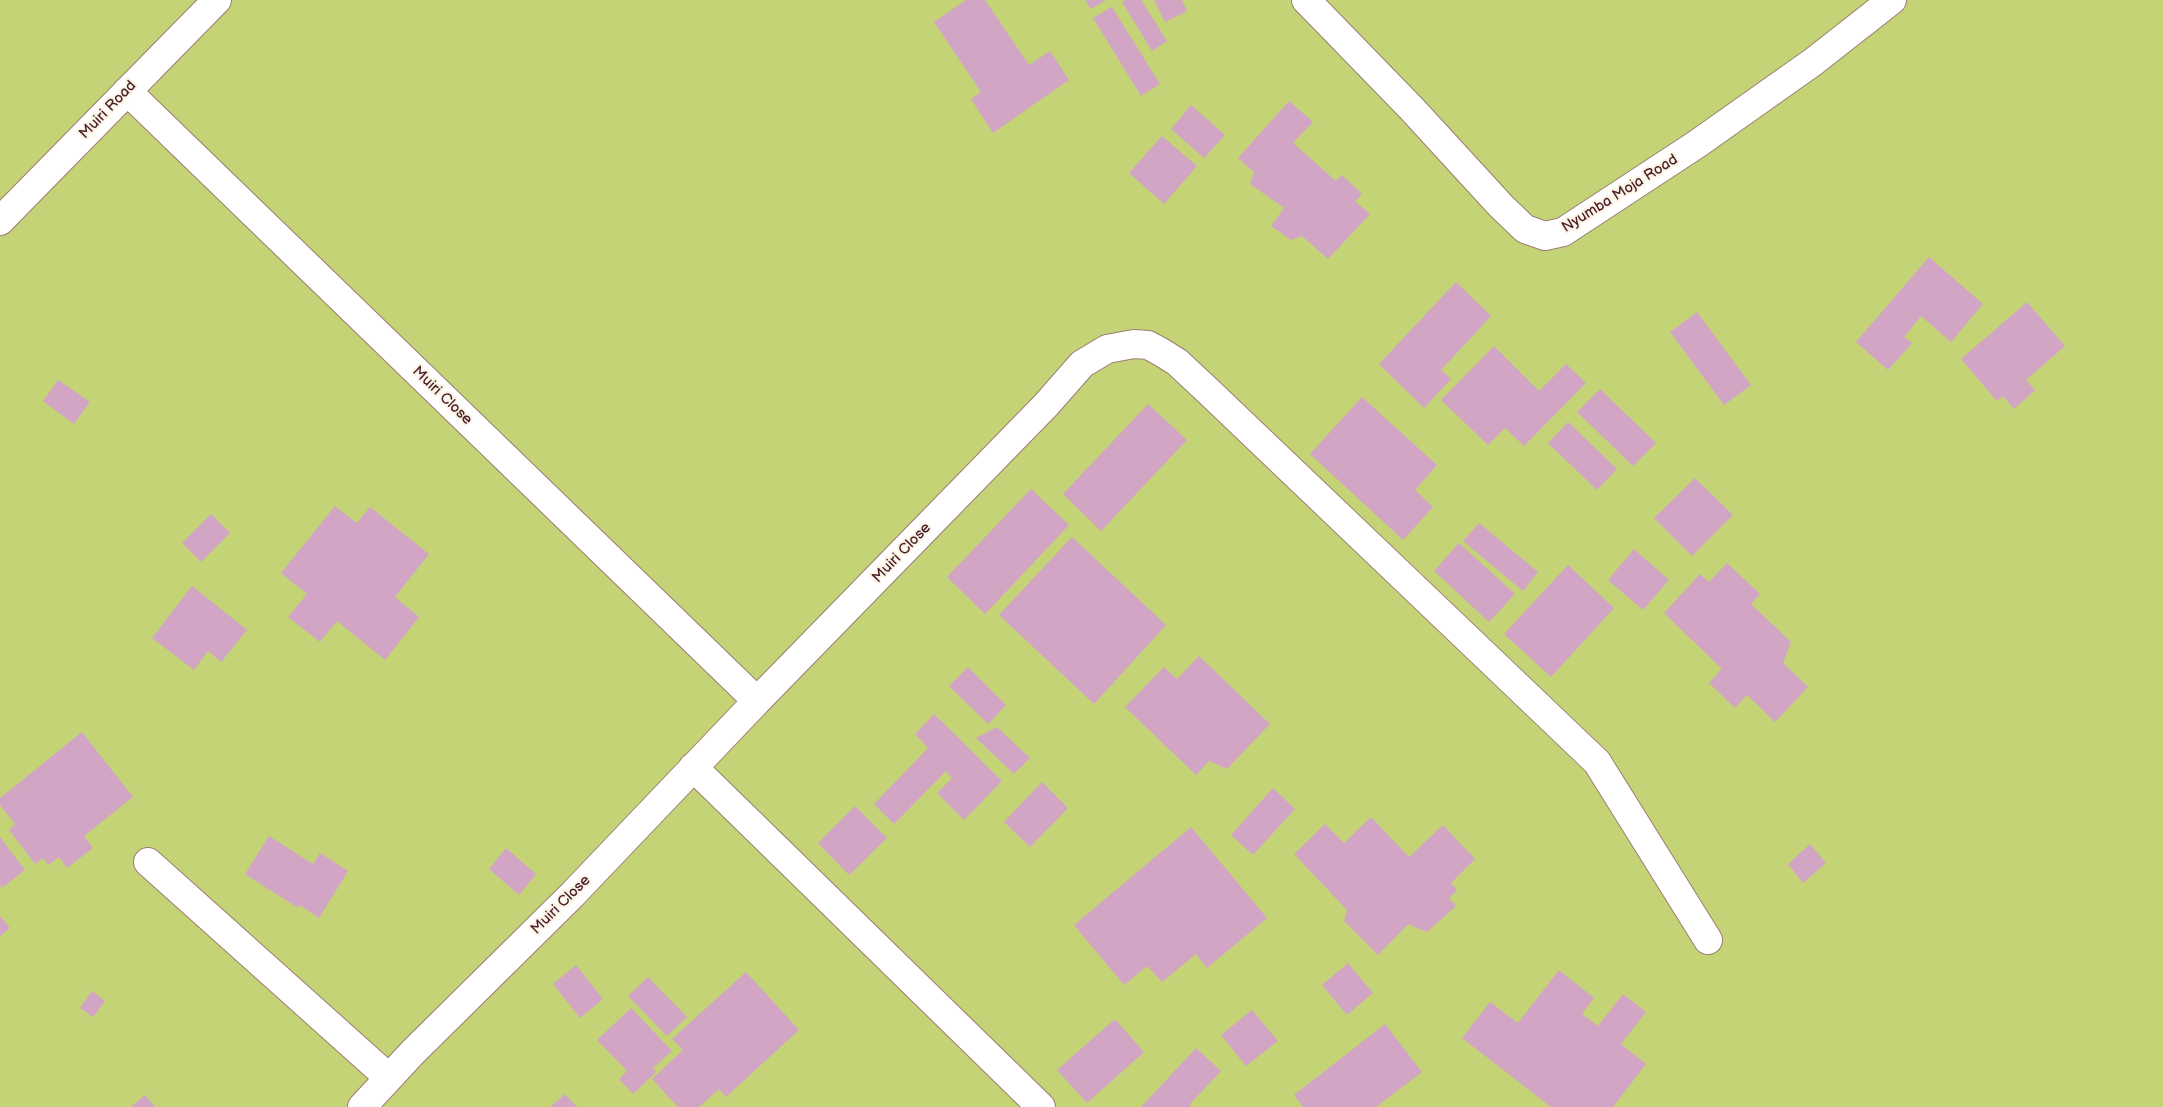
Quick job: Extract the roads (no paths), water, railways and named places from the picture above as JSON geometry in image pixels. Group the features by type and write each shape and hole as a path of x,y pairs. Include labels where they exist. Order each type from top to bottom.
{"street":[{"name":"Muiri Road","path":"0,221 217,0"},
{"name":"Nyumba Moja Road","path":"1306,0 1412,109 1501,206 1525,229 1545,236 1563,232 1697,144 1813,62 1892,0"},
{"name":"Muiri Close","path":"127,91 757,701"},
{"name":"Muiri Close","path":"362,1107 572,894 693,767 1046,405 1082,364 1107,349 1134,344 1148,345 1177,362 1597,762 1708,940"},
{"path":"693,767 1041,1107"},
{"path":"148,862 389,1078"}]}
